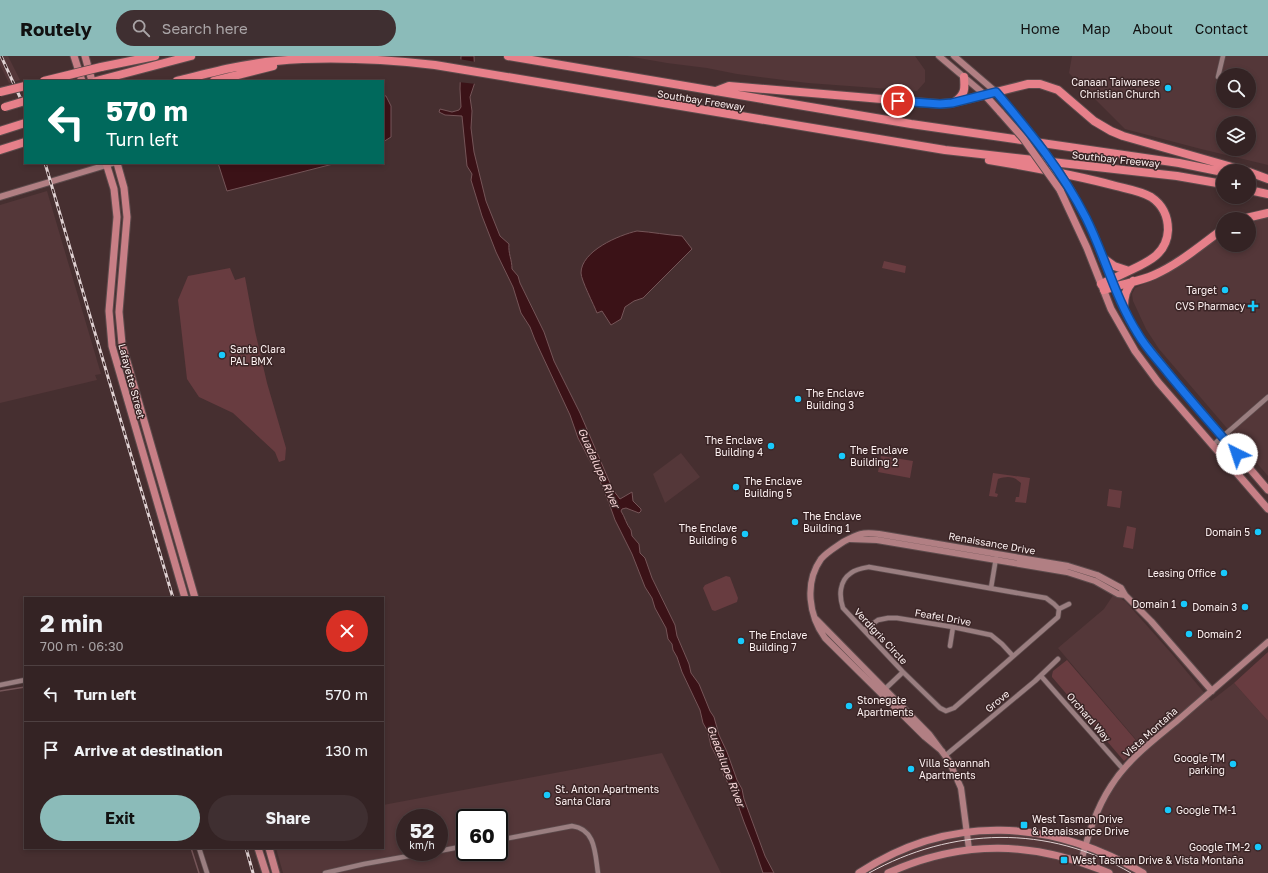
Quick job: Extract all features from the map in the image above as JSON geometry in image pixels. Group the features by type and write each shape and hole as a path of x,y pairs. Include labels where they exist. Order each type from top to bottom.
{"highway":[{"path":"48,80 155,56"},
{"path":"100,80 191,56"},
{"name":"Southbay Freeway","path":"508,56 897,122 1146,158 1216,171"},
{"path":"218,80 306,58"},
{"name":"Southbay Freeway","path":"181,80 242,66 275,61 306,58 369,58 435,65 945,150 1170,175 1216,183"},
{"path":"952,103 961,97 965,91 964,77"},
{"path":"714,91 729,86 927,104 952,103 1028,84 1040,84 1058,90 1094,121 1111,131 1135,140 1222,164"},
{"path":"0,92 24,86"},
{"path":"3,108 24,101"},
{"path":"0,130 24,123"},
{"path":"0,150 24,142"},
{"path":"945,150 957,155 1099,181 1136,191 1150,197 1160,204 1166,214 1168,224 1168,235 1164,246 1154,258 1129,271 1113,283 1102,287"},
{"path":"1256,174 1268,179"},
{"path":"1256,177 1268,179"},
{"path":"1256,191 1268,194"},
{"path":"1256,216 1268,213"},
{"path":"1113,283 1133,282 1169,267 1216,234"},
{"path":"1103,258 1114,266 1129,271"},
{"path":"1124,307 1124,296 1127,288 1133,282"}],"main road":[{"path":"74,56 82,80"},
{"path":"85,56 92,80"},
{"path":"996,92 1045,151 1072,192 1086,219 1130,321 1143,341 1268,490"},
{"path":"984,94 1028,145 1060,190 1087,248 1117,321 1135,351 1158,382 1268,510"},
{"name":"Lafayette Street","path":"109,164 114,189 117,217 109,311 112,346 185,597"},
{"name":"Lafayette Street","path":"117,164 124,188 127,217 119,312 122,344 195,597"},
{"path":"859,873 909,847 941,837 967,832 996,830 1020,831 1054,836 1086,845 1122,861 1143,873"},
{"path":"888,873 921,860 956,851 995,848 1028,849 1055,854 1109,873"},
{"path":"258,849 266,873"},
{"path":"269,849 276,873"}],"street":[{"path":"939,56 984,94"},
{"path":"954,56 996,92"},
{"path":"1221,68 1224,56"},
{"path":"0,197 109,164"},
{"path":"1212,445 1268,397"},
{"name":"Renaissance Drive","path":"969,849 961,788 956,774 944,753 925,737 815,618 811,608 810,598 812,580 818,566 827,553 850,539 877,540 1068,566 1097,575 1121,588 1125,595 1151,621 1212,691"},
{"path":"991,588 996,557"},
{"name":"Verdigris Circle","path":"869,567 991,588 1046,598 1059,609 1058,617 954,708 946,711 940,708 902,672 843,608 840,597 843,582 850,573 869,567"},
{"path":"1059,609 1069,604"},
{"name":"Feafel Drive","path":"864,630 878,620 888,618 897,618 953,627 991,635 1014,656"},
{"path":"950,646 953,627"},
{"name":"Vista Montaña","path":"1081,862 1100,804 1111,785 1123,769 1268,642"},
{"name":"Grove","path":"944,753 1042,676 1058,659"},
{"path":"883,691 902,672"},
{"name":"Orchard Way","path":"1042,676 1123,769"},
{"path":"0,684 24,680"},
{"path":"508,838 572,826 579,827 586,830 590,836 598,873"},
{"path":"199,849 206,873"},
{"path":"325,873 362,864 396,858"}],"shaded area":[{"path":"0,56 8,56 20,80 9,83 0,65"},
{"path":"627,56 915,56 925,70 925,82 917,91 808,83 737,74"},
{"path":"1072,56 1268,56 1268,165 1230,156 1256,156 1256,116 1216,116 1216,153 1125,129 1069,73"},
{"path":"47,191 101,374 95,375 97,380 0,403 0,205"},
{"path":"1268,218 1268,476 1159,349 1146,329 1133,301 1132,294 1135,288 1168,273 1216,240 1216,252 1256,252 1256,220"},
{"path":"884,261 906,266 905,273 882,268"},
{"name":"Santa Clara PAL BMX","path":"230,268 235,280 245,277 267,383 286,448 285,460 279,462 275,452 233,413 199,397 187,379 178,300 188,276"},
{"path":"681,453 700,477 665,503 653,474"},
{"path":"881,456 913,461 910,478 878,472"},
{"path":"993,473 1030,478 1026,503 1015,502 1016,497 1019,497 1021,483 1010,477 998,479 995,493 998,494 997,497 989,496"},
{"path":"1109,489 1122,491 1120,508 1107,506"},
{"path":"1127,526 1136,528 1133,549 1123,547"},
{"path":"726,576 730,577 738,598 737,602 715,611 712,610 703,588 705,585"},
{"path":"1114,594 1126,602 1211,701 1234,683 1268,721 1268,873 861,873 875,864 934,839 1008,831 1086,845 1109,789 1144,749 1058,648 1104,609"},
{"path":"1268,652 1268,721 1234,683"},
{"path":"1067,660 1140,745 1124,761 1052,677 1053,671"},
{"path":"662,753 721,873 283,873 276,849 384,849 384,805"}],"water":[{"name":"Guadalupe River","path":"461,56 474,56 475,82 470,97 472,111 471,128 474,152 486,201 500,236 509,244 512,269 518,276 544,332 554,361 580,413 613,490 620,499 632,492 633,501 641,509 639,513 626,508 622,509 621,511 631,530 632,536 639,544 640,553 645,558 652,578 675,625 677,636 689,664 691,673 699,684 714,717 719,735 742,789 744,799 765,856 774,873 763,873 734,794 724,776 721,765 711,746 708,732 703,723 700,710 682,672 672,644 668,639 666,628 655,608 652,598 645,587 632,554 615,520 597,474 578,438 570,415 530,327 521,313 513,287 496,252 482,216 471,180 472,174 467,166 462,116 445,115 439,112 440,109 452,112 459,110 461,107"},
{"path":"384,95 386,96 391,106 391,137 384,141"},
{"path":"218,164 333,164 227,191"},
{"path":"637,231 682,236 692,249 643,298 634,301 625,307 621,319 611,325 602,311 597,313 585,287 581,273 583,265 587,258 602,245 621,236"}],"pier":[{"path":"459,59 476,62 476,84 458,82"}],"waterway":[{"path":"0,691 24,687"},
{"path":"191,849 199,873"}],"tram line":[{"path":"869,873 901,858 933,847 966,840 1000,837 1034,839 1067,846 1099,857 1131,873"}],"railway":[{"path":"1,56 24,106"},
{"path":"45,164 173,597"},
{"path":"246,849 253,873"}],"place":[{"name":"Canaan Taiwanese Christian Church","path":"1168,88"},
{"name":"Target","path":"1225,290"},
{"name":"CVS Pharmacy","path":"1253,306"},
{"name":"Santa Clara PAL BMX","path":"222,355"},
{"name":"The Enclave Building 3","path":"798,399"},
{"name":"The Enclave Building 4","path":"771,446"},
{"name":"The Enclave Building 2","path":"842,456"},
{"name":"The Enclave Building 5","path":"736,487"},
{"name":"The Enclave Building 1","path":"795,522"},
{"name":"Domain 5","path":"1258,532"},
{"name":"The Enclave Building 6","path":"745,534"},
{"name":"Leasing Office","path":"1224,573"},
{"name":"Domain 1","path":"1184,604"},
{"name":"Domain 3","path":"1245,607"},
{"name":"Domain 2","path":"1189,634"},
{"name":"The Enclave Building 7","path":"741,641"},
{"name":"Stonegate Apartments","path":"849,706"},
{"name":"Google TM parking","path":"1233,764"},
{"name":"Villa Savannah Apartments","path":"911,769"},
{"name":"St. Anton Apartments Santa Clara","path":"547,795"},
{"name":"Google TM-1","path":"1168,810"},
{"name":"West Tasman Drive & Renaissance Drive","path":"1024,825"},
{"name":"Google TM-2","path":"1258,847"},
{"name":"West Tasman Drive & Vista Montaña","path":"1064,860"}],"route":[{"path":"898,101 927,104 952,103 996,92 1030,132 1061,174 1099,246 1111,280 1130,321 1139,336 1237,454"}]}
